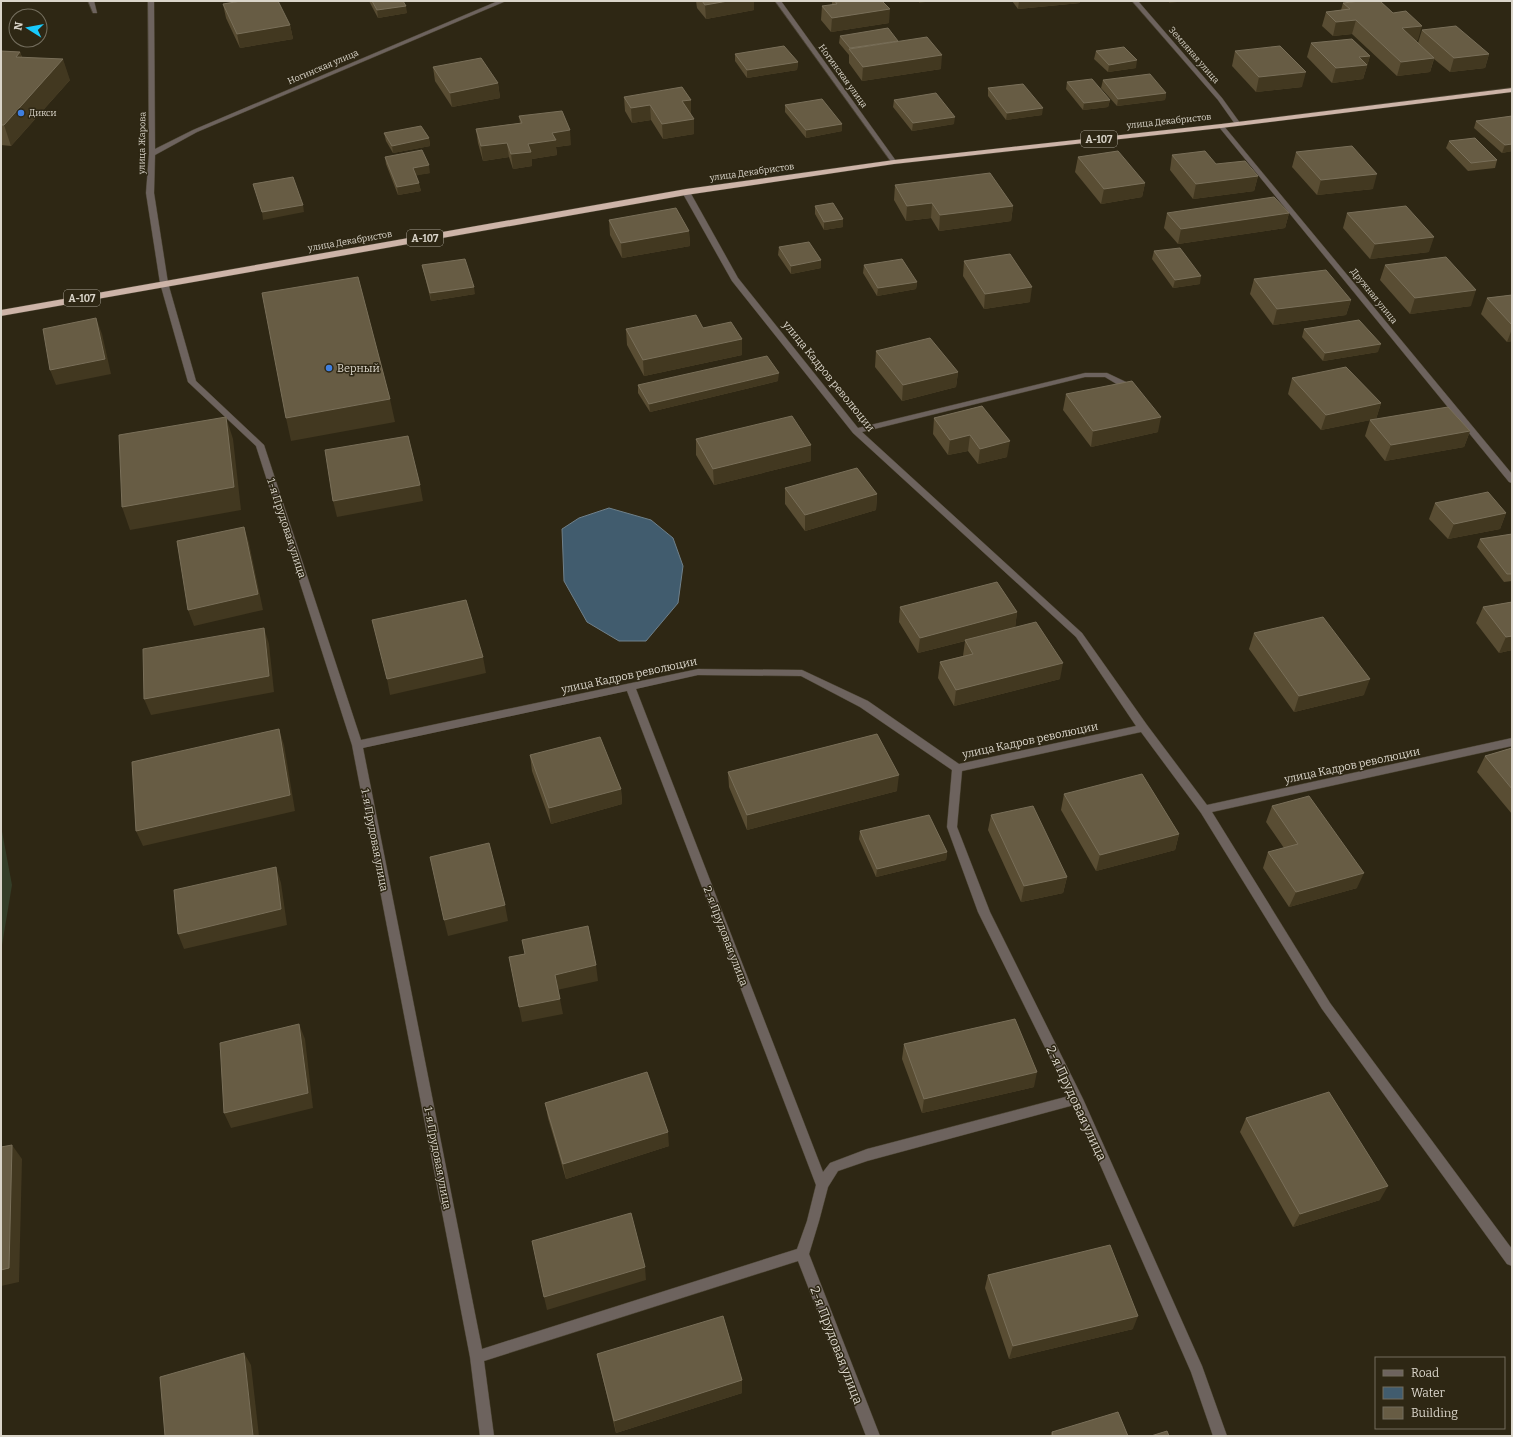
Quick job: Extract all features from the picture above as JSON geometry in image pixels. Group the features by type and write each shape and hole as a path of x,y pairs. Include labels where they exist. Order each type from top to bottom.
{"highway":[{"name":"улица Декабристов","path":"1,312 686,192 894,162 1221,126 1512,90"}],"street":[{"path":"90,1 95,12"},
{"name":"улица Жарова","path":"151,1 152,154 150,193 164,283"},
{"name":"Ногинская улица","path":"152,154 195,131 503,1"},
{"name":"Ногинская улица","path":"778,1 894,162"},
{"name":"Земляная улица","path":"1135,1 1220,99 1237,123"},
{"name":"Дружная улица","path":"1221,126 1512,480"},
{"name":"улица Кадров революции","path":"686,192 735,279 856,432 1079,635 1143,728 1205,810 1512,742"},
{"name":"1-я Прудовая улица","path":"164,283 192,382 260,445 357,745 476,1357 488,1436"},
{"path":"856,432 1085,375 1107,375 1122,384"},
{"name":"улица Кадров революции","path":"357,745 698,672 802,673 864,704 957,768 1143,728"},
{"name":"2-я Прудовая улица","path":"630,687 822,1185"},
{"name":"2-я Прудовая улица","path":"957,768 952,827 984,912 1077,1099 1197,1371 1220,1436"},
{"path":"1205,810 1326,1006 1512,1260"},
{"path":"476,1357 802,1254 813,1221 822,1185 834,1167 867,1155 1077,1099"},
{"name":"2-я Прудовая улица","path":"802,1254 873,1436"}],"green space":[{"path":"1,826 12,885 1,951"}],"water":[{"path":"609,508 651,520 673,538 683,566 678,603 646,641 619,641 587,622 564,581 562,529 579,518"}],"building":[{"path":"241,1 278,1 290,25 237,34 223,4"},
{"path":"372,1 403,1 406,6 377,10"},
{"path":"702,1 728,1 705,5"},
{"path":"835,1 882,1 890,9 832,18 822,6 837,4"},
{"path":"1380,1 1393,13 1406,11 1422,26 1402,28 1434,58 1401,62 1356,20 1336,22 1326,12 1350,9 1343,3"},
{"path":"1456,26 1489,54 1454,58 1422,30"},
{"path":"888,28 898,41 850,48 840,36"},
{"path":"927,37 942,55 863,67 849,49"},
{"path":"1352,39 1370,56 1359,57 1367,65 1336,68 1311,43"},
{"path":"784,46 798,62 747,70 735,54"},
{"path":"1280,46 1306,72 1259,77 1235,51"},
{"path":"1124,47 1137,60 1109,65 1096,51"},
{"path":"1,51 20,52 16,57 63,59 4,125 1,125"},
{"path":"481,58 498,83 450,93 433,67"},
{"path":"1150,74 1166,93 1118,99 1103,80"},
{"path":"1092,79 1110,100 1084,103 1067,82"},
{"path":"1023,84 1043,108 1007,113 988,88"},
{"path":"682,87 691,100 682,101 694,119 662,124 650,105 631,108 624,97"},
{"path":"936,93 955,117 913,123 894,100"},
{"path":"822,99 842,124 806,130 785,105"},
{"path":"562,111 570,130 552,133 556,140 528,144 531,152 511,154 507,143 481,146 476,129 522,123 519,116"},
{"path":"1512,116 1512,144 1505,145 1476,121"},
{"path":"421,126 429,138 392,146 384,133"},
{"path":"1475,138 1497,160 1471,163 1449,141"},
{"path":"1352,146 1377,174 1321,180 1296,152"},
{"path":"422,150 429,165 413,168 419,183 397,187 385,157"},
{"path":"1118,151 1145,183 1104,189 1078,157"},
{"path":"1205,151 1216,164 1245,161 1258,176 1196,184 1172,155"},
{"path":"990,173 1013,206 940,215 932,203 907,206 895,185"},
{"path":"293,177 303,205 262,212 253,184"},
{"path":"1274,197 1289,213 1181,229 1167,213"},
{"path":"833,203 843,219 824,222 815,206"},
{"path":"1406,206 1434,237 1375,244 1347,213"},
{"path":"676,208 689,231 621,243 609,220"},
{"path":"809,242 821,260 791,266 779,247"},
{"path":"1180,248 1201,276 1175,280 1154,251"},
{"path":"1010,254 1032,287 985,294 964,261"},
{"path":"1446,257 1476,290 1415,298 1385,265"},
{"path":"465,259 474,287 430,293 422,265"},
{"path":"902,259 917,282 878,288 864,265"},
{"path":"1326,270 1351,300 1277,309 1254,279"},
{"name":"Верный","path":"358,277 390,399 286,418 262,293"},
{"path":"1512,295 1512,325 1487,298"},
{"path":"696,315 703,328 731,322 742,339 643,360 626,329"},
{"path":"96,318 105,359 50,370 43,329"},
{"path":"1359,320 1381,344 1325,353 1304,329"},
{"path":"930,338 958,372 903,385 876,351"},
{"path":"767,356 779,373 649,404 638,385"},
{"path":"1346,367 1381,403 1326,415 1292,378"},
{"path":"1132,381 1161,417 1093,431 1066,394"},
{"path":"982,406 1010,441 980,449 970,435 950,440 934,418"},
{"path":"1448,407 1470,431 1391,445 1370,420"},
{"path":"792,416 811,445 713,469 696,439"},
{"path":"226,417 234,487 122,507 119,435"},
{"path":"408,436 420,485 333,501 325,450"},
{"path":"857,468 877,494 805,515 785,488"},
{"path":"1488,492 1506,513 1454,524 1435,503"},
{"path":"244,527 258,594 188,610 177,541"},
{"path":"1512,534 1512,574 1507,574 1480,539"},
{"path":"997,582 1017,612 920,638 900,607"},
{"path":"466,600 483,657 387,679 372,620"},
{"path":"1512,602 1512,636 1506,637 1483,607"},
{"path":"1323,617 1370,679 1299,696 1254,633"},
{"path":"1036,622 1063,663 956,690 940,662 973,654 965,640"},
{"path":"264,628 269,676 144,699 143,649"},
{"path":"279,729 290,795 136,831 132,762"},
{"path":"877,734 899,775 747,815 728,772"},
{"path":"600,737 621,789 549,808 530,755"},
{"path":"1512,748 1512,789 1485,756"},
{"path":"1142,774 1179,834 1100,855 1064,794"},
{"path":"1309,796 1364,873 1296,892 1268,852 1298,844 1272,806"},
{"path":"1033,806 1067,877 1024,886 991,815"},
{"path":"929,815 947,852 877,869 860,831"},
{"path":"489,843 505,905 444,920 430,857"},
{"path":"276,867 281,909 178,934 174,890"},
{"path":"588,926 596,965 555,975 560,999 519,1007 509,957 525,954 522,940"},
{"path":"1015,1019 1037,1072 924,1099 904,1044"},
{"path":"299,1024 308,1093 224,1113 220,1043"},
{"path":"647,1072 668,1132 563,1164 545,1103"},
{"path":"1329,1092 1388,1186 1300,1214 1246,1118"},
{"path":"12,1145 9,1268 1,1270 1,1147"},
{"path":"631,1213 645,1267 544,1297 532,1241"},
{"path":"1110,1245 1138,1316 1013,1346 988,1275"},
{"path":"723,1316 742,1380 614,1421 597,1354"},
{"path":"244,1353 253,1436 165,1436 160,1377"},
{"path":"1118,1412 1128,1436 1053,1436 1052,1432"},
{"path":"1167,1431 1169,1436 1151,1436"}],"place":[{"name":"Дикси","path":"21,113"},
{"name":"Верный","path":"329,368"}]}
